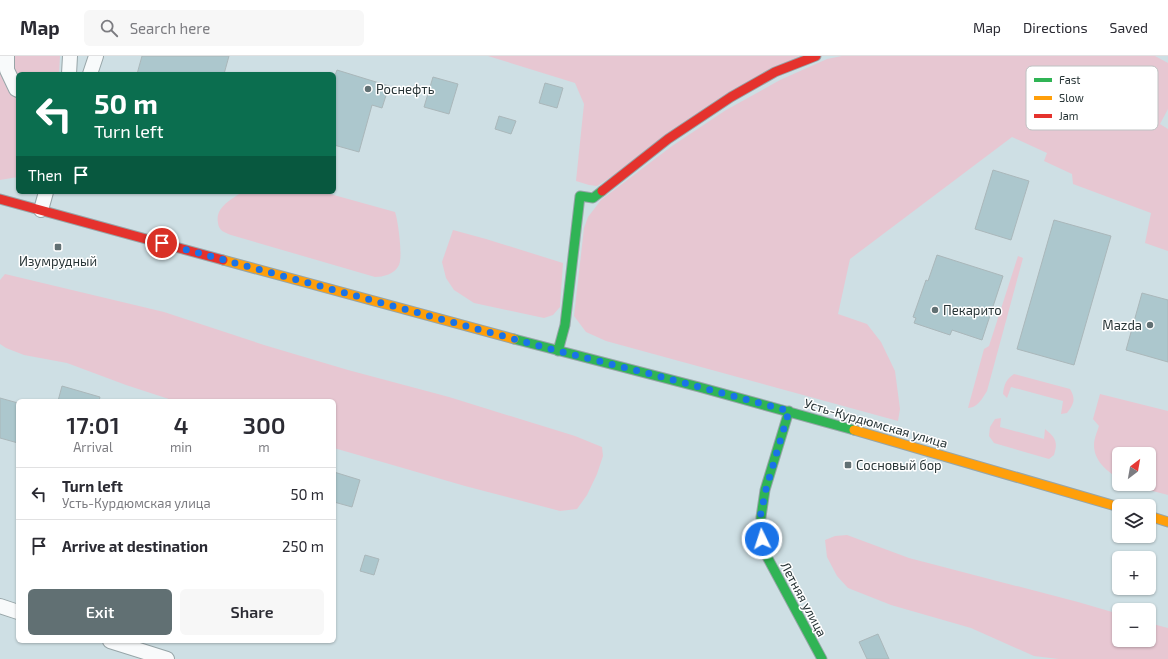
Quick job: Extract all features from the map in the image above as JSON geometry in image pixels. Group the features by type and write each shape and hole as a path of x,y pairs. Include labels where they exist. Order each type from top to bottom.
{"main road":[{"path":"558,351 565,325 580,196 593,198 668,139 731,97 775,72 816,56"},
{"name":"Усть-Курдюмская улица","path":"0,199 558,351 789,411 1112,505"},
{"name":"Летняя улица","path":"789,411 766,489 760,518 762,539 765,554 822,659"},
{"path":"1156,518 1168,522"}],"street":[{"path":"7,56 7,70 16,89"},
{"path":"69,72 70,56"},
{"path":"91,72 96,56"},
{"path":"41,210 45,194"},
{"path":"0,606 16,611"},
{"path":"116,643 167,659"}],"shaded area":[{"path":"0,56 60,56 59,72 16,72 16,177 0,180"},
{"path":"488,56 799,56 597,186 576,181 584,104 575,83"},
{"path":"842,56 1155,56 1168,63 1168,109 1160,124 1168,129 1168,251 1145,243 1151,213 1073,184 1072,174 1044,161 1047,153 1012,137 850,259 838,314 867,324 881,342 895,371 900,409 898,421 606,341 586,332 574,316 584,228 588,217 601,200 672,146 726,110 780,80 827,59"},
{"path":"239,194 330,194 395,212 399,230 399,265 392,273 385,276 375,277 231,235 221,230 218,217 221,208"},
{"path":"453,230 563,263 560,307 553,315 544,318 474,303 454,290 446,278 442,262"},
{"path":"1018,256 1023,258 987,391 977,405 968,408 984,349 989,346"},
{"path":"5,274 164,312 264,345 348,370 449,397 575,436 602,447 603,456 597,474 587,495 577,509 560,511 465,486 336,449 336,399 169,399 67,363 24,355 6,348 0,344 0,280"},
{"path":"1014,374 1070,389 1074,399 1071,407 1067,413 1061,414 1063,401 1011,387 1007,398 1003,394 1005,385 1007,380"},
{"path":"1100,394 1168,411 1168,495 1153,491 1156,491 1156,447 1112,447 1112,474 1102,465 1096,456 1094,445 1099,426 1093,419"},
{"path":"1001,418 1000,427 1044,439 1045,429 1055,440 1056,447 1054,455 1049,459 994,443 989,436 990,427 995,419"},
{"path":"847,535 909,558 1112,612 1112,647 1156,647 1156,625 1168,628 1168,659 1059,659 1034,656 971,628 891,605 848,588 837,576 827,557 825,540 835,536"}],"building":[{"path":"142,56 229,56 225,72 138,72"},
{"path":"337,70 389,86 382,108 372,105 359,152 336,146"},
{"path":"433,77 458,84 449,114 424,107"},
{"path":"545,83 563,88 557,108 539,103"},
{"path":"499,116 516,121 511,134 495,129"},
{"path":"993,170 1029,181 1011,240 975,229"},
{"path":"1054,220 1111,236 1074,365 1017,349"},
{"path":"937,255 1003,276 982,340 952,330 950,335 914,323 916,318 913,317 926,280 928,281"},
{"name":"Mazda","path":"1142,293 1168,300 1168,362 1126,350"},
{"path":"62,386 100,397 100,399 59,399"},
{"path":"0,398 16,402 16,442 0,438"},
{"path":"336,473 360,480 352,507 336,503"},
{"path":"365,555 379,559 374,575 360,571"},
{"path":"878,634 889,659 867,659 859,642"}],"traffic: fast":[{"path":"558,351 565,325 580,196 593,198 602,191"},
{"path":"514,339 699,387 854,430"},
{"path":"789,411 765,490 761,517 761,531 765,553 822,659"}],"traffic: slow":[{"path":"223,260 514,339"},
{"path":"854,430 1112,505"},
{"path":"1156,518 1168,522"}],"traffic: jam":[{"path":"602,191 668,139 731,97 775,72 816,56"},
{"path":"0,199 223,260"}],"place":[{"name":"Роснефть","path":"368,89"},
{"name":"Изумрудный","path":"58,247"},
{"name":"Пекарито","path":"935,310"},
{"name":"Mazda","path":"1150,325"},
{"name":"Сосновый бор","path":"848,465"}],"route":[{"path":"162,243 558,351 789,411 766,489 760,518 762,539"}]}
